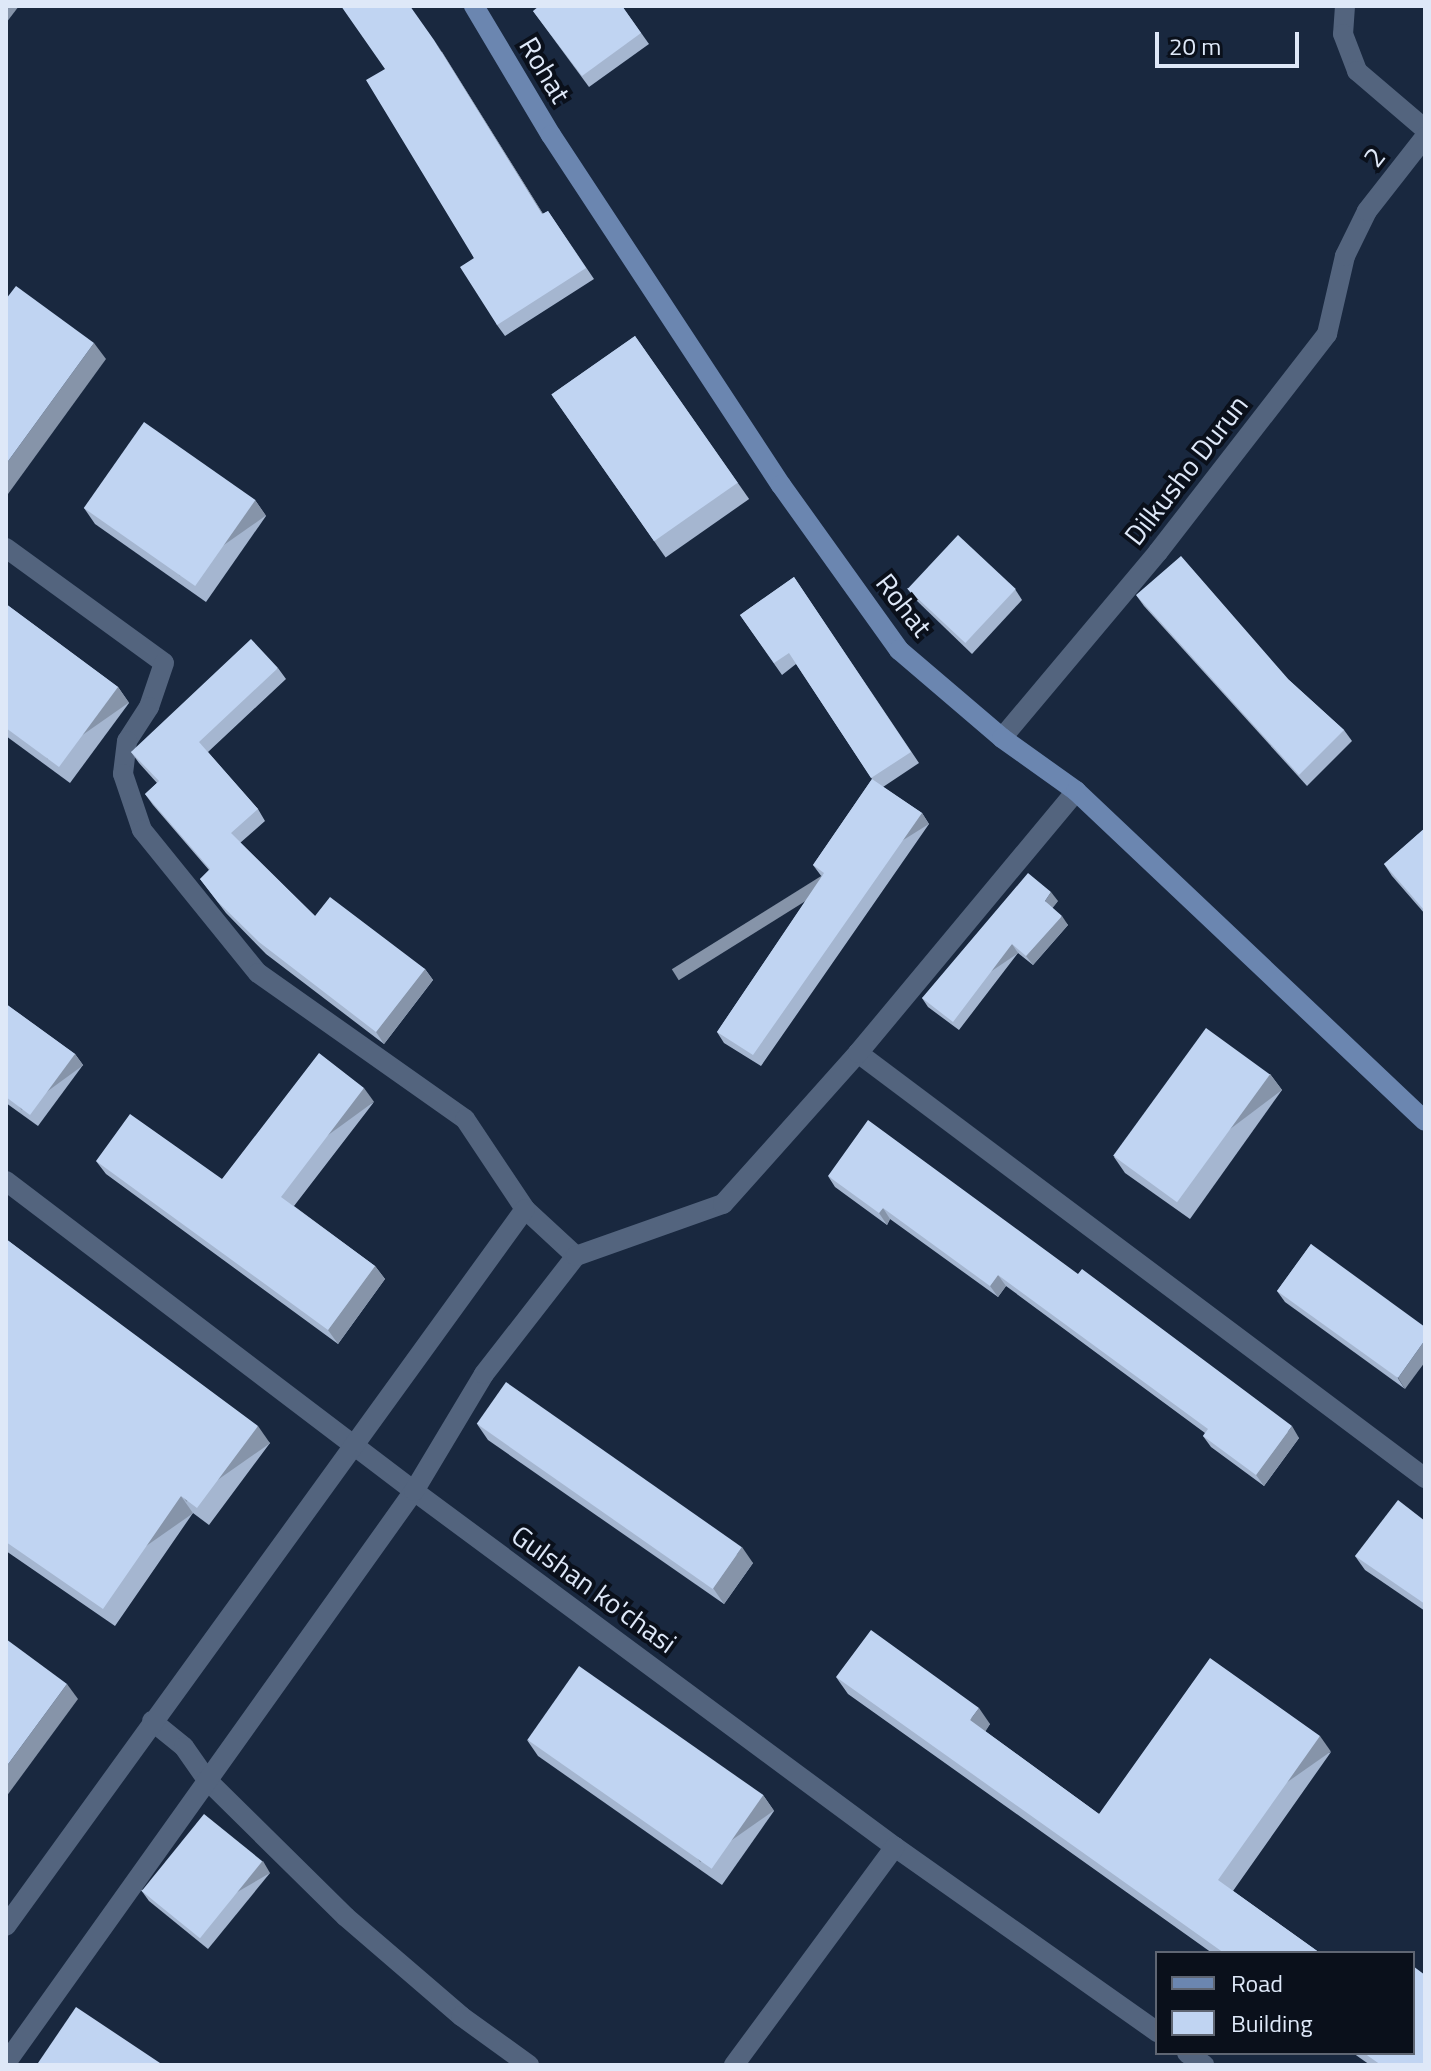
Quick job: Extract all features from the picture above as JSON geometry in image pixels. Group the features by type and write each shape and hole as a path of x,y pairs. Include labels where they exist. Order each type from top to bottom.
{"street":[{"name":"Rohat","path":"474,6 551,135 772,472 899,650 1002,738 1076,791 1425,1121"},
{"path":"1345,6 1343,34 1357,71 1425,129"},
{"name":"2","path":"1367,211 1425,137"},
{"name":"Dilkusho Durun","path":"1002,738 1158,552 1327,334 1345,256 1367,211"},
{"path":"6,548 164,663 149,707 127,741 123,774 142,830 258,973 465,1119 525,1209 576,1256"},
{"path":"6,2063 414,1491 484,1374 576,1256 723,1204 858,1053 1076,791"},
{"path":"858,1053 1425,1478"},
{"name":"Gulshan ko'chasi","path":"6,1181 414,1491 895,1847 1155,2031"},
{"path":"6,1926 525,1209"},
{"path":"152,1721 184,1747 207,1780 346,1917 461,2016 529,2065"},
{"path":"734,2065 895,1847"}],"building":[{"path":"341,6 410,6 542,214 548,211 586,268 497,325 460,267 474,258 366,80 385,69"},
{"path":"539,6 622,6 641,33 582,76 533,11"},
{"path":"16,286 94,343 6,464 6,299"},
{"path":"635,336 738,483 654,541 551,395"},
{"path":"144,422 255,500 195,586 84,508"},
{"path":"958,535 1016,589 965,643 908,589"},
{"path":"1181,556 1289,680 1344,730 1299,775 1136,595"},
{"path":"794,577 911,752 871,778 789,653 774,663 740,615"},
{"path":"6,604 118,687 59,767 6,728"},
{"path":"251,639 278,668 199,742 258,809 231,833 315,916 330,897 425,969 376,1032 259,942 218,902 200,879 210,869 145,794 159,781 131,752"},
{"path":"872,779 922,813 753,1055 717,1032 824,873 813,865"},
{"path":"1425,828 1425,911 1384,864"},
{"path":"1028,873 1051,892 1045,901 1062,916 1026,956 1012,944 953,1022 922,998"},
{"path":"6,1004 75,1054 30,1115 6,1097"},
{"path":"1206,1028 1270,1074 1177,1202 1113,1156"},
{"path":"319,1053 364,1088 281,1197 375,1266 328,1330 96,1161 130,1114 222,1179"},
{"path":"868,1120 1078,1274 1082,1269 1292,1426 1256,1475 1203,1436 1208,1429 998,1275 990,1286 883,1208 879,1213 828,1176"},
{"path":"6,1239 258,1426 197,1508 181,1496 103,1609 6,1542"},
{"path":"1311,1244 1425,1327 1425,1340 1398,1378 1277,1291"},
{"path":"506,1382 742,1547 713,1589 477,1424"},
{"path":"1398,1500 1425,1521 1425,1604 1355,1556"},
{"path":"871,1630 979,1708 970,1720 1099,1814 1210,1658 1320,1736 1218,1880 1317,1951 1221,1951 836,1677"},
{"path":"6,1639 67,1684 6,1767"},
{"path":"579,1666 763,1795 712,1869 527,1740"},
{"path":"204,1814 262,1861 200,1938 142,1891"},
{"path":"1415,1968 1425,1975 1425,2065 1381,2065 1367,2055 1415,2055"},
{"path":"76,2007 163,2065 38,2063"}]}
